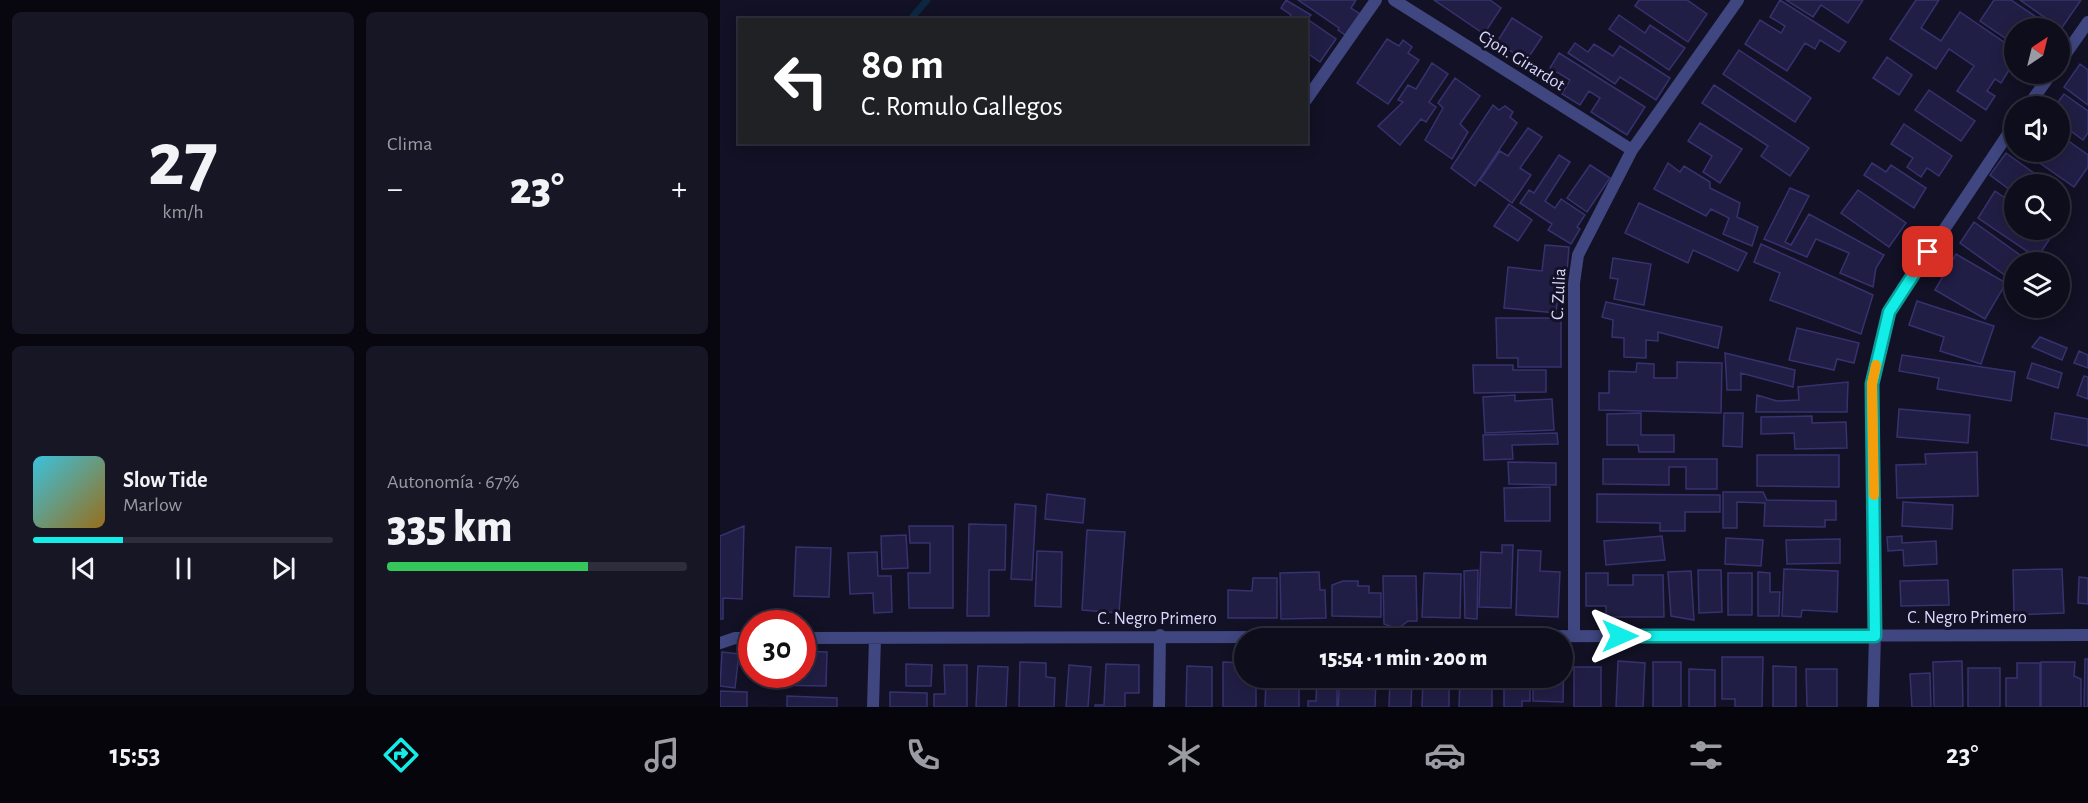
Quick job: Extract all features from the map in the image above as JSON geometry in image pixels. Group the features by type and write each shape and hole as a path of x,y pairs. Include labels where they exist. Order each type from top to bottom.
{"street":[{"path":"1308,97 1376,0"},
{"name":"Cjon. Girardot","path":"1394,0 1632,150"},
{"name":"C. Zulia","path":"1574,636 1574,283 1578,255 1632,150 1738,0"},
{"path":"2070,48 2088,22"},
{"path":"1873,707 1875,636 1872,384 1889,312 2004,140"},
{"path":"1159,707 1160,635"},
{"name":"C. Negro Primero","path":"816,638 1160,635 2088,635"},
{"path":"720,643 738,638"},
{"path":"873,707 875,638"}],"building":[{"path":"1286,0 1311,15 1308,19 1289,18 1291,15 1281,8"},
{"path":"1298,0 1356,0 1351,8 1360,14 1345,35 1338,30 1339,28"},
{"path":"1434,0 1490,0 1501,8 1484,34"},
{"path":"1639,0 1687,0 1707,14 1688,42 1635,6"},
{"path":"1780,0 1846,42 1839,52 1820,40 1815,49 1805,43 1787,71 1745,44 1760,20 1781,33 1785,26 1770,17"},
{"path":"1786,0 1863,0 1848,23 1821,5 1813,17"},
{"path":"1916,0 1939,0 1921,28 1941,41 1960,12 2004,42 2004,78 2001,83 1995,79 1987,91 1995,96 1986,110 1957,91 1974,66 1949,49 1936,69 1890,39"},
{"path":"1994,0 2011,0 2038,18 2004,18 2004,37 1980,21"},
{"path":"2020,0 2081,0 2069,18 2045,18"},
{"path":"1619,15 1645,33 1650,25 1685,48 1669,70 1609,29"},
{"path":"1512,18 1542,37 1526,61 1497,42"},
{"path":"1310,21 1336,39 1320,62 1308,53 1308,24"},
{"path":"1387,39 1399,46 1403,40 1412,47 1408,53 1419,60 1388,104 1357,83"},
{"path":"1575,43 1588,52 1594,44 1613,56 1620,46 1670,78 1656,100 1620,77 1615,84 1568,53"},
{"path":"1739,50 1811,98 1795,122 1723,74"},
{"path":"1559,53 1645,107 1627,135 1591,112 1600,98 1589,91 1580,105 1562,94 1570,80 1550,68"},
{"path":"1887,57 1912,75 1899,95 1873,78"},
{"path":"1432,63 1448,74 1429,102 1436,107 1426,122 1421,119 1400,145 1378,126 1403,102 1398,100 1408,85 1416,89"},
{"path":"2080,64 2088,70 2088,105 2064,87 2070,84 2070,78"},
{"path":"1455,78 1480,96 1460,124 1468,132 1452,159 1425,140 1443,108 1438,103"},
{"path":"1714,85 1809,148 1790,176 1761,156 1768,146 1702,103"},
{"path":"1929,90 1975,121 1961,141 1915,110"},
{"path":"2070,98 2088,111 2088,133 2083,140 2070,130"},
{"path":"1493,105 1499,110 1505,106 1513,112 1510,117 1517,123 1475,186 1451,168"},
{"path":"1700,123 1742,149 1720,183 1703,172 1712,156 1688,141"},
{"path":"1904,124 1952,156 1939,176 1927,168 1921,177 1907,167 1913,158 1891,144"},
{"path":"1528,128 1542,137 1520,168 1531,175 1512,203 1480,180 1500,151 1508,156"},
{"path":"2070,142 2088,155 2088,167 2074,187 2070,184 2070,174 2055,174 2038,162 2070,162"},
{"path":"1559,155 1570,162 1545,201 1555,208 1561,199 1585,215 1577,227 1580,229 1571,244 1548,230 1552,224 1520,203 1529,190 1534,193"},
{"path":"2004,156 2004,162 2018,162 2035,174 2004,174 2004,186 1990,175"},
{"path":"1668,163 1680,172 1684,166 1710,182 1710,188 1740,203 1737,217 1758,227 1752,246 1723,234 1729,218 1711,209 1706,216 1654,189"},
{"path":"1872,163 1886,172 1891,165 1926,188 1914,208 1864,175"},
{"path":"1590,165 1610,178 1587,212 1567,198"},
{"path":"1790,188 1809,196 1785,242 1791,245 1809,214 1884,255 1876,268 1873,287 1840,273 1849,253 1816,239 1807,257 1764,239"},
{"path":"1858,190 1906,223 1889,247 1841,213"},
{"path":"1995,191 2004,197 2004,236 1978,218"},
{"path":"1639,203 1747,253 1738,271 1693,250 1688,263 1625,233"},
{"path":"1509,204 1532,220 1518,241 1494,226"},
{"path":"1974,222 2016,252 2004,252 2004,275 1960,243"},
{"path":"2010,240 2049,240 2041,252 2028,252"},
{"path":"1761,244 1873,295 1861,334 1770,300 1780,273 1754,262"},
{"path":"1545,245 1569,247 1567,271 1561,271 1556,313 1504,308 1508,267 1542,271"},
{"path":"1956,254 2004,282 2004,286 1985,319 1935,290"},
{"path":"1613,258 1651,264 1644,305 1614,299 1618,279 1610,278"},
{"path":"1917,301 1994,326 1981,364 1940,351 1944,337 1909,325"},
{"path":"1606,302 1722,327 1718,348 1658,332 1658,341 1646,340 1646,358 1624,357 1624,338 1612,337 1613,320 1602,317"},
{"path":"1496,318 1561,318 1561,367 1518,367 1518,358 1497,358"},
{"path":"1797,328 1859,343 1854,363 1837,359 1834,370 1789,360"},
{"path":"2040,337 2067,348 2062,360 2032,347"},
{"path":"2079,351 2088,355 2088,368 2074,363"},
{"path":"1725,353 1795,370 1793,387 1741,373 1741,390 1727,390"},
{"path":"1902,355 2015,372 2011,401 1937,389 1939,378 1899,371"},
{"path":"1677,362 1722,363 1721,413 1599,410 1599,393 1609,393 1609,371 1636,372 1637,363 1654,364 1654,378 1677,378"},
{"path":"2032,363 2062,373 2058,388 2027,378"},
{"path":"1473,365 1513,365 1513,370 1546,370 1546,392 1474,393"},
{"path":"2084,376 2088,377 2088,399 2077,395"},
{"path":"1848,382 1847,412 1756,412 1757,395 1777,401 1799,400 1798,387"},
{"path":"1515,395 1515,401 1552,399 1554,430 1485,433 1483,397"},
{"path":"1899,409 1970,415 1968,443 1897,437"},
{"path":"1641,413 1641,435 1674,435 1674,452 1639,452 1638,445 1607,445 1607,414"},
{"path":"1724,413 1743,413 1742,447 1723,446"},
{"path":"2055,413 2088,419 2088,446 2051,439"},
{"path":"1812,416 1812,423 1846,422 1847,448 1795,449 1794,433 1761,434 1761,417"},
{"path":"1557,433 1558,444 1512,445 1513,459 1484,460 1483,435"},
{"path":"1977,452 1978,496 1897,498 1896,465 1926,464 1925,454"},
{"path":"1757,455 1839,455 1839,487 1757,486"},
{"path":"1603,459 1717,459 1717,489 1686,489 1686,467 1669,467 1669,485 1603,484"},
{"path":"1508,462 1556,463 1556,485 1509,484"},
{"path":"1550,487 1550,521 1505,521 1504,488"},
{"path":"1723,492 1763,492 1767,500 1836,501 1836,520 1825,520 1825,527 1764,526 1765,503 1737,502 1737,528 1723,528"},
{"path":"1047,494 1085,499 1083,523 1045,519"},
{"path":"1597,494 1720,495 1720,512 1685,512 1685,531 1660,531 1660,523 1597,522"},
{"path":"1903,502 1953,505 1952,529 1902,526"},
{"path":"1015,504 1036,506 1032,580 1011,579"},
{"path":"969,524 1006,525 1005,570 989,570 989,616 967,616"},
{"path":"744,526 742,599 723,598 723,619 720,619 720,536"},
{"path":"909,526 953,526 953,608 909,608 908,573 930,573 930,543 910,543"},
{"path":"1087,530 1125,532 1119,613 1082,610"},
{"path":"906,535 908,568 882,569 881,536"},
{"path":"1662,536 1665,560 1606,565 1604,541"},
{"path":"1902,536 1902,543 1936,541 1937,564 1904,566 1903,550 1888,551 1887,537"},
{"path":"1726,538 1763,540 1761,566 1725,564"},
{"path":"1840,539 1840,563 1787,564 1786,540"},
{"path":"1502,545 1513,545 1511,608 1479,607 1481,552 1502,553"},
{"path":"796,547 831,548 829,597 794,596"},
{"path":"1518,550 1541,551 1540,571 1560,572 1558,617 1516,615"},
{"path":"1037,551 1062,552 1061,607 1035,606"},
{"path":"877,552 878,576 891,576 892,612 874,613 873,593 850,594 848,553"},
{"path":"1784,569 1838,571 1837,612 1802,610 1801,617 1782,616"},
{"path":"2062,569 2064,613 2014,615 2013,570"},
{"path":"1478,570 1477,619 1465,618 1464,571"},
{"path":"1698,570 1721,570 1722,612 1699,613"},
{"path":"1691,571 1694,620 1671,616 1668,572"},
{"path":"1319,572 1320,590 1325,590 1326,618 1281,619 1280,573"},
{"path":"1758,572 1770,573 1770,592 1780,592 1779,616 1758,616"},
{"path":"1424,573 1461,574 1460,618 1422,617"},
{"path":"1586,573 1608,573 1608,585 1633,585 1633,575 1663,575 1664,617 1606,617 1606,606 1586,606"},
{"path":"1728,573 1752,573 1752,615 1728,615"},
{"path":"1383,576 1416,576 1417,621 1408,621 1399,628 1384,624"},
{"path":"2079,577 2088,578 2088,604 2078,603"},
{"path":"1253,578 1277,578 1277,618 1228,618 1228,590 1252,591"},
{"path":"1948,580 1949,605 1901,606 1900,581"},
{"path":"1343,581 1358,581 1358,586 1369,586 1369,593 1381,593 1381,617 1332,616 1332,585"},
{"path":"722,652 738,654 735,688 720,686"},
{"path":"816,652 827,652 826,686 816,686"},
{"path":"1722,657 1763,657 1762,707 1735,707 1735,699 1722,699"},
{"path":"2085,659 2088,659 2088,707 2084,707"},
{"path":"1618,661 1645,663 1643,707 1616,707"},
{"path":"1962,661 1963,707 1934,707 1933,662"},
{"path":"1020,662 1046,663 1046,677 1055,678 1054,707 1019,707"},
{"path":"1223,662 1234,662 1234,688 1256,688 1256,707 1223,707"},
{"path":"1653,662 1681,662 1681,707 1653,707"},
{"path":"2041,662 2075,662 2074,676 2081,679 2081,707 2041,707"},
{"path":"2017,663 2040,663 2040,707 2006,707 2006,678 2017,678"},
{"path":"906,664 932,665 931,686 906,686"},
{"path":"1106,664 1139,665 1139,693 1125,693 1125,707 1095,707 1095,705 1104,705"},
{"path":"944,665 967,665 967,707 934,707 934,694 945,694"},
{"path":"1069,665 1091,667 1088,707 1066,707"},
{"path":"978,666 1008,667 1006,707 976,707"},
{"path":"1187,666 1212,667 1212,707 1186,707"},
{"path":"1773,666 1796,667 1796,707 1773,707"},
{"path":"1574,667 1601,667 1601,707 1574,707"},
{"path":"1968,668 2000,668 2000,707 1968,707"},
{"path":"1689,669 1715,670 1715,707 1689,707"},
{"path":"1806,669 1837,669 1837,707 1807,707"},
{"path":"1930,673 1931,707 1912,707 1910,674"},
{"path":"1266,688 1299,688 1299,707 1265,707"},
{"path":"1317,688 1337,688 1337,707 1308,707 1308,701 1316,701"},
{"path":"1339,688 1376,688 1375,707 1338,707"},
{"path":"1390,688 1412,688 1411,707 1389,707"},
{"path":"1423,688 1449,688 1449,707 1422,707"},
{"path":"1460,688 1492,688 1492,707 1459,707"},
{"path":"1504,688 1530,688 1530,701 1522,701 1522,707 1504,707"},
{"path":"1533,688 1563,688 1563,702 1533,701"},
{"path":"720,691 747,692 747,707 720,707"},
{"path":"890,692 927,693 927,707 890,707"},
{"path":"787,696 837,698 837,707 787,707"}],"waterway":[{"path":"912,18 927,0"}],"slow traffic":[{"path":"1874,495 1872,384 1876,365"}],"route":[{"path":"1620,636 1875,636 1872,384 1889,312 1928,252"}]}
